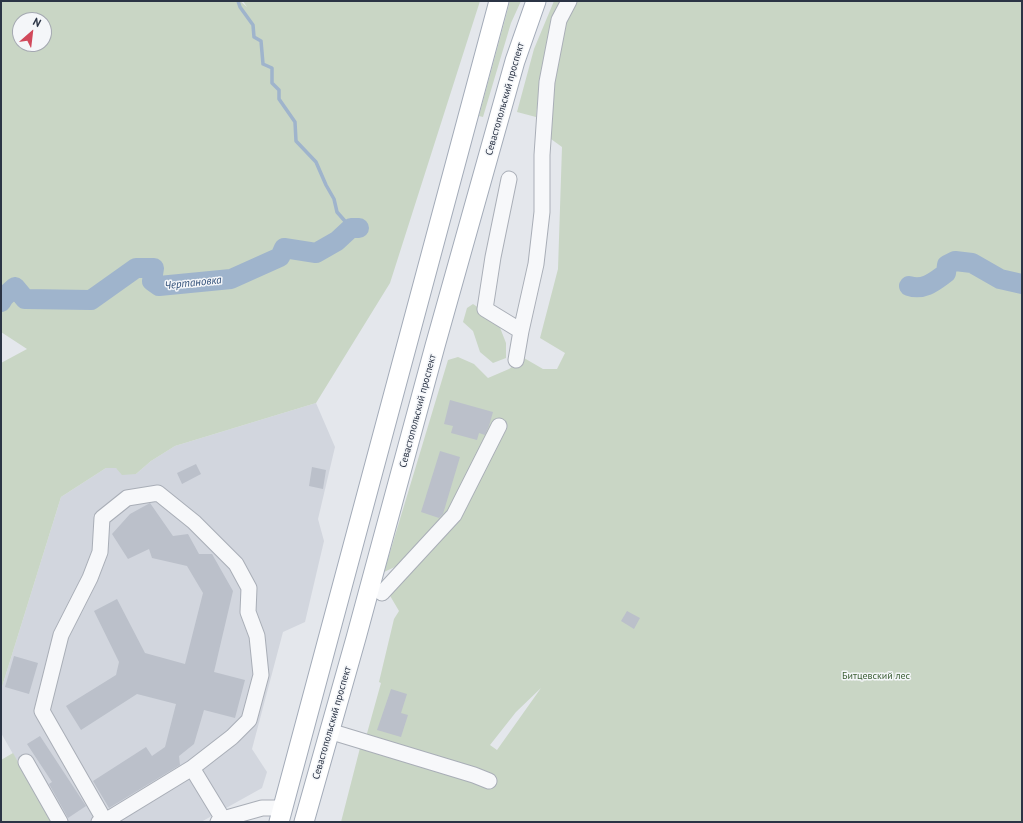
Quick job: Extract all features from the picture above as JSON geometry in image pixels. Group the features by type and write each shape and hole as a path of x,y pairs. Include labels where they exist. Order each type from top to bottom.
{"main road":[{"path":"281,815 499,1"},
{"name":"Севастопольский проспект","path":"304,822 515,61 536,1"}],"street":[{"path":"516,360 536,264 542,212 542,156 547,82 559,20 569,1"},
{"path":"509,179 485,308 521,331"},
{"path":"382,593 454,515 499,426"},
{"path":"158,493 194,522 236,564 249,588 248,612 257,636 261,675 249,720 232,737 192,768 105,821 42,711 61,634 90,578 100,552 102,518 127,498 158,493"},
{"path":"329,731 474,775 489,782"},
{"path":"26,762 60,822"},
{"path":"192,768 220,821 262,808 281,815"}],"shaded area":[{"path":"316,403 335,447 318,519 324,541 305,622 283,632 252,749 267,772 262,788 201,822 52,822 1,733 1,690 61,497 106,468 116,468 136,474 151,461 175,446"}],"green space":[{"path":"1,1 240,1 247,7 243,1 480,1 390,283 316,403 175,446 151,461 136,474 122,475 116,468 106,468 61,497 1,690 1,363 27,349 1,332"},
{"path":"510,1 521,1 511,23 483,117 479,116"},
{"path":"554,1 563,1 548,43 536,117 517,112 534,49"},
{"name":"Битцевский лес","path":"573,1 1022,1 1022,822 341,822 360,748 473,783 480,774 366,737 381,683 379,682 394,619 399,611 389,594 397,566 384,572 448,360 458,357 474,364 488,378 509,369 524,358 543,369 557,369 565,353 540,338 558,269 562,147 551,139 550,98 565,20","holes":["541,688 497,750 490,745 516,712"]},
{"path":"473,304 497,320 506,343 506,358 493,363 480,352 473,331 463,322 467,308"},
{"path":"13,753 52,822 1,822 1,760"}],"building":[{"path":"450,400 493,412 485,435 479,433 477,440 451,433 453,426 444,424"},
{"path":"440,451 460,457 443,514 439,518 421,512"},
{"path":"196,464 201,474 182,484 177,473"},
{"path":"312,467 326,470 323,489 309,486"},
{"path":"150,503 173,536 188,534 199,554 212,554 233,591 214,672 245,680 235,718 204,710 194,744 179,756 180,765 109,808 93,781 146,747 152,756 165,747 176,704 137,694 81,730 66,706 116,675 119,662 94,611 117,599 145,653 185,664 203,593 187,566 152,558 149,549 128,559 112,534 130,514"},
{"path":"627,611 640,618 634,629 621,621"},
{"path":"14,656 38,663 29,694 5,687"},
{"path":"391,689 407,694 401,713 408,715 401,737 377,730"},
{"path":"40,736 86,806 68,818 49,784 52,782 27,744"}],"waterway":[{"path":"238,1 240,7 253,25 254,37 261,41 263,64 272,68 272,83 279,90 279,99 295,122 296,141 316,162 334,199 337,212 351,228"},
{"name":"Чертановка","path":"1,302 4,297 15,287 25,299 91,300 136,268 154,268 152,281 159,286 231,279 280,257 284,248 316,253 337,241 351,228 359,228"},
{"name":"Чертановка","path":"909,286 920,287 929,284 946,273 947,265 955,261 972,263 1000,279 1022,284"}]}
